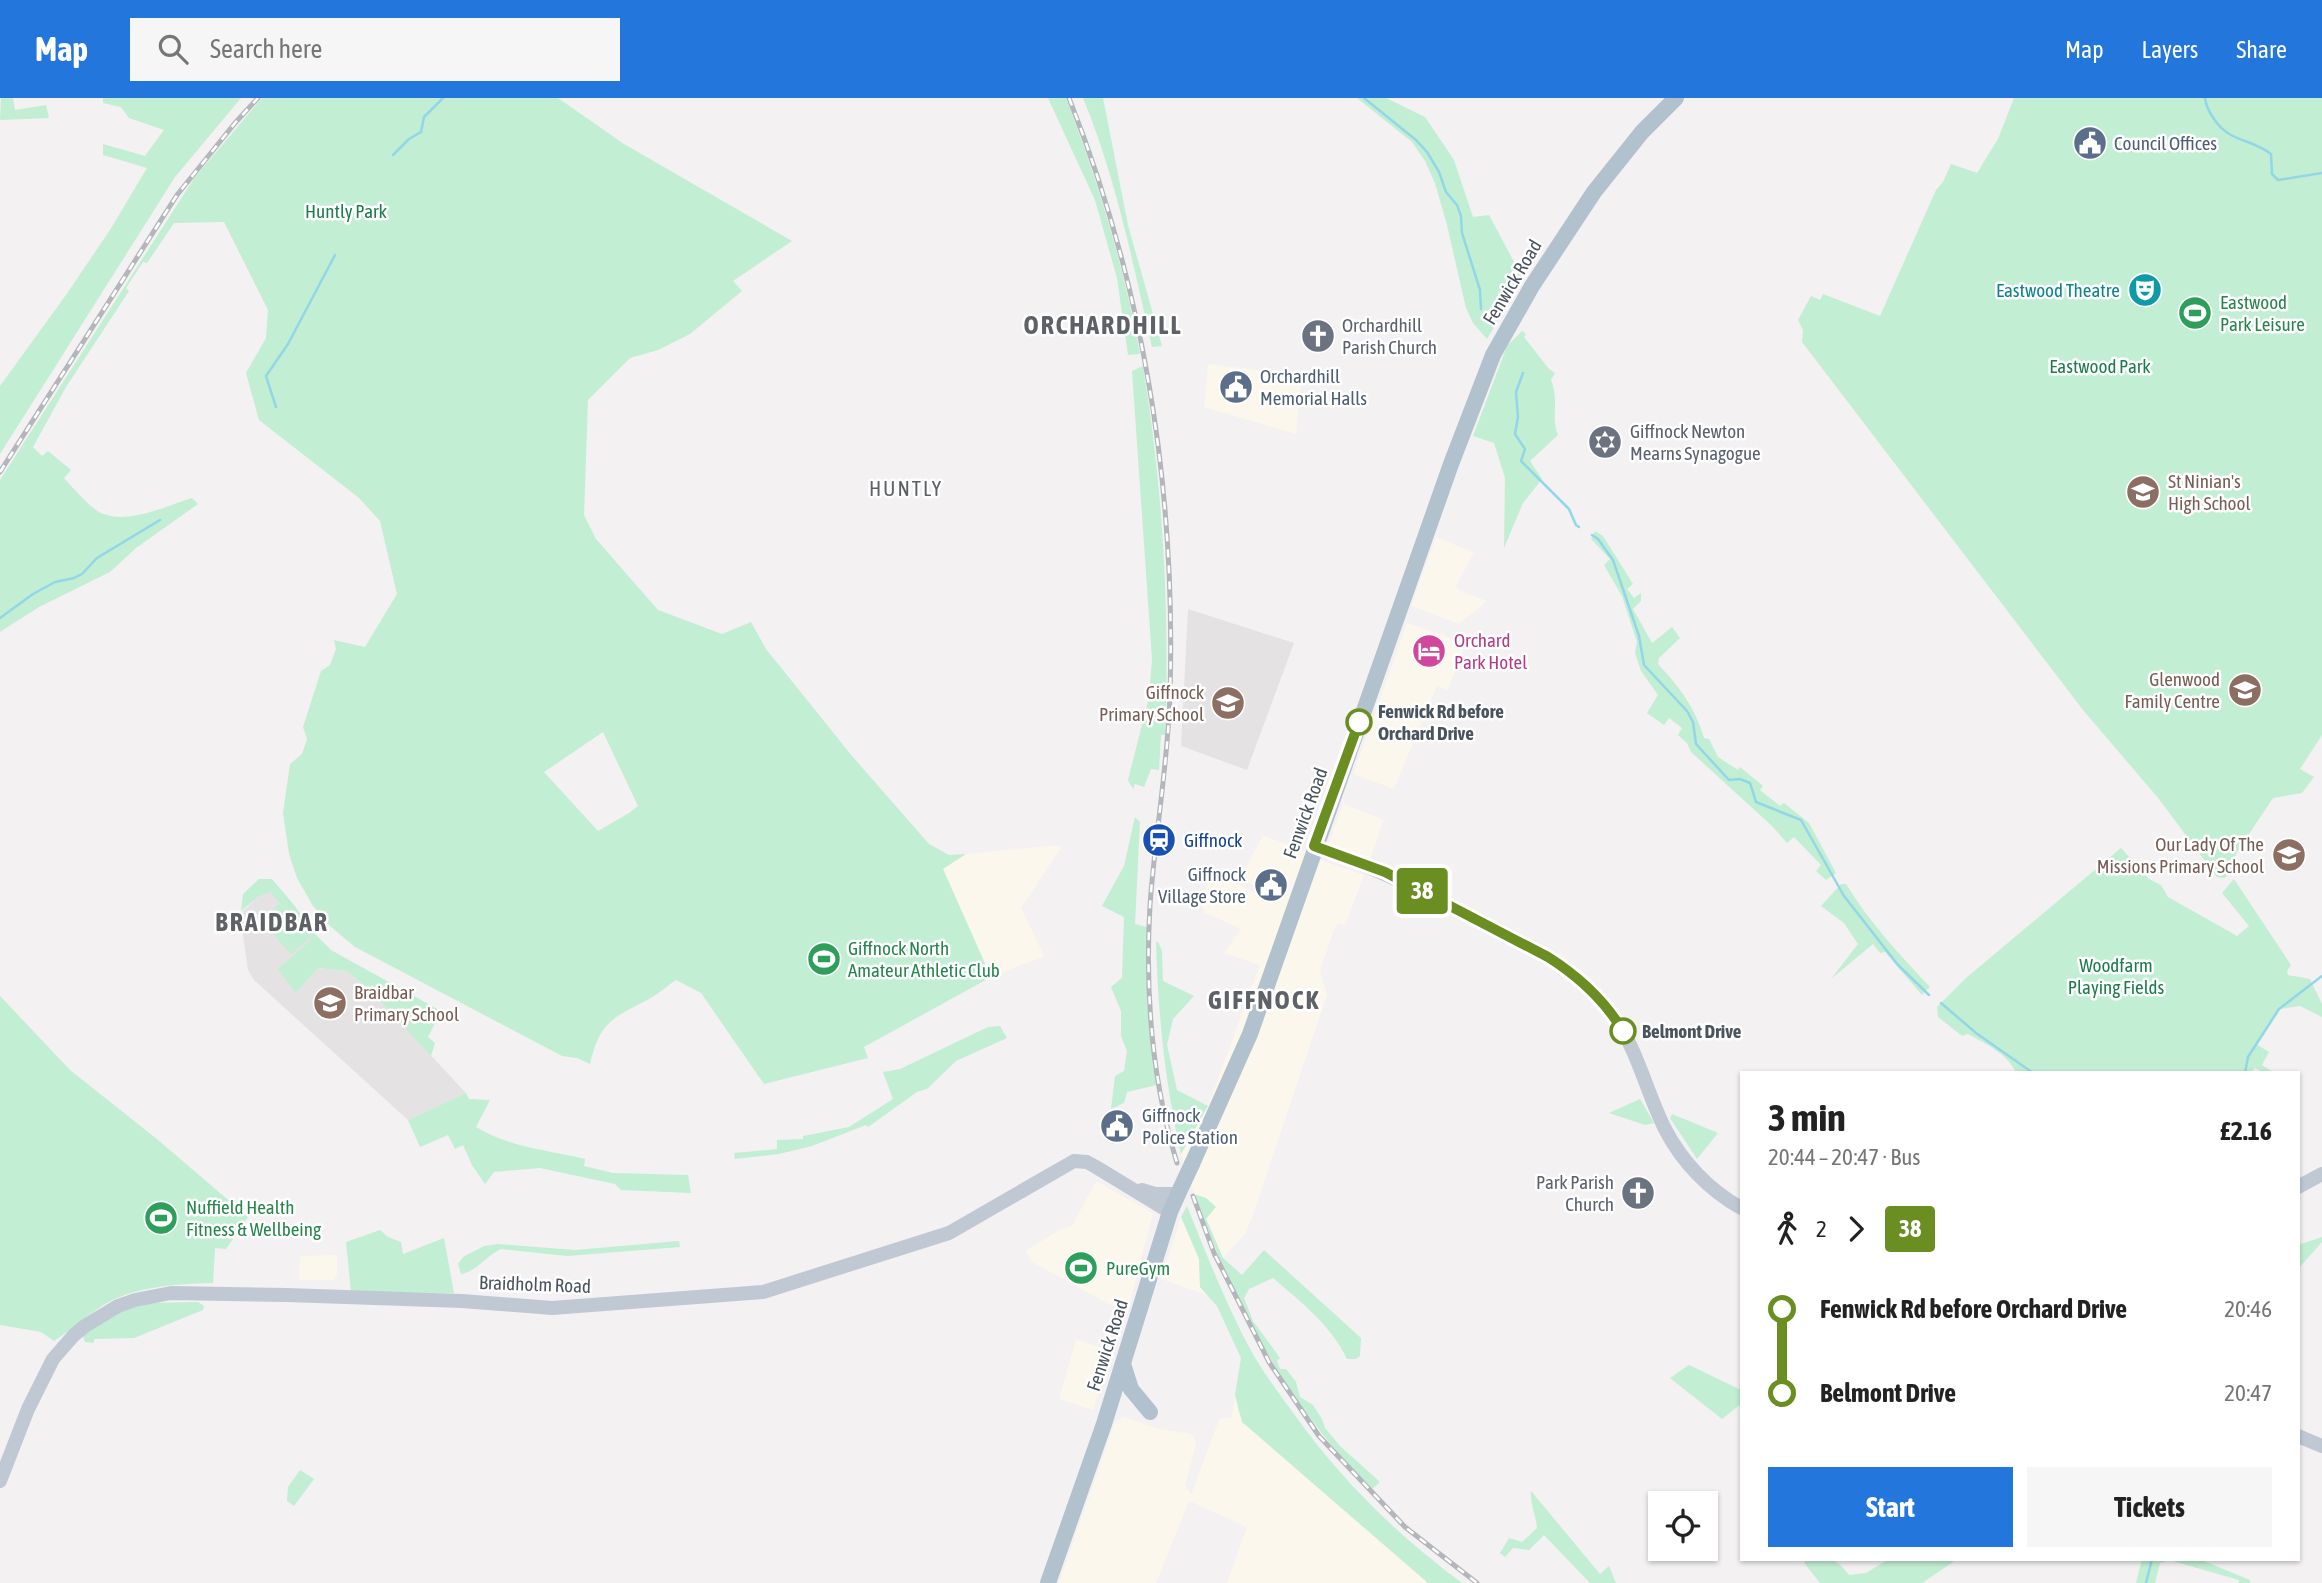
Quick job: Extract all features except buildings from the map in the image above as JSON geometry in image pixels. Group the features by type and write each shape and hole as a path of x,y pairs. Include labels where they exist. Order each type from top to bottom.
{"main road":[{"name":"Fenwick Road","path":"1048,1583 1123,1364 1170,1212 1246,1044 1467,417 1493,355 1532,286 1594,191 1642,132 1676,98"},
{"path":"1123,1364 1130,1389 1150,1412"}],"street":[{"path":"1314,846 1385,872 1562,966 1599,998 1614,1016 1627,1038 1664,1127 1685,1160 1712,1187 1740,1207"},
{"name":"Braidholm Road","path":"0,1481 39,1384 58,1353 74,1335 101,1316 143,1298 171,1293 310,1295 462,1301 552,1308 763,1292 949,1233 1073,1161 1087,1162 1170,1212"},
{"path":"2300,1186 2322,1174"},
{"name":"Braidholm Road","path":"1134,1188 1155,1194 1178,1194"},
{"path":"2300,1437 2322,1446"}],"shaded area":[{"path":"1208,364 1302,375 1296,434 1204,407"},
{"path":"1436,537 1474,553 1456,586 1458,590 1487,601 1459,624 1411,606"},
{"name":"Giffnock Primary School","path":"1188,609 1294,643 1247,770 1181,746"},
{"path":"1407,623 1466,643 1448,690 1437,686 1394,789 1353,774"},
{"path":"1343,804 1384,820 1370,859 1329,843"},
{"path":"1263,836 1364,875 1345,926 1338,923 1335,927 1320,971 1327,995 1252,1217 1245,1234 1223,1258 1197,1195 1195,1196 1181,1154 1208,1106 1260,965 1224,953 1241,929 1205,913 1201,903 1211,874 1255,892 1257,887 1243,881 1241,876"},
{"path":"1062,846 1021,908 1044,956 991,977 943,869 966,854"},
{"name":"Braidbar Primary School","path":"270,892 312,940 296,993 318,968 347,971 369,989 466,1093 408,1120 254,980 248,970 240,914 258,897"},
{"path":"1096,1181 1153,1213 1127,1314 1032,1262 1025,1251 1061,1229 1072,1226"},
{"path":"1181,1217 1199,1259 1200,1287 1207,1295 1161,1279"},
{"path":"337,1255 337,1275 333,1280 299,1280 300,1256"},
{"path":"1076,1339 1112,1352 1093,1410 1059,1399"},
{"path":"1235,1395 1239,1415 1438,1583 1227,1583 1247,1527 1189,1501 1156,1583 1059,1583 1115,1422 1124,1417 1158,1429 1194,1437 1196,1444 1185,1485 1191,1495 1219,1420 1232,1418"}],"green space":[{"path":"1,98 13,98 15,110 46,105 49,118 0,120"},
{"path":"103,98 241,98 175,177 0,454 0,386 110,230 147,168 103,155 103,144 145,156 164,130 129,118 121,107 103,103"},
{"name":"Huntly Park","path":"262,98 558,98 624,144 792,241 733,281 742,291 690,334 658,350 630,358 588,400 584,515 596,539 658,610 722,634 751,622 766,649 852,756 929,844 949,855 966,854 943,869 991,977 864,1047 868,1058 764,1084 701,993 676,980 610,1022 598,1038 590,1064 577,1058 562,1056 355,947 330,926 313,906 297,878 289,854 283,813 290,764 302,754 307,739 303,727 321,671 330,665 336,649 334,640 365,647 397,594 380,521 359,498 259,420 246,373 266,338 268,310 224,222 174,223 126,288 129,291 66,387 33,447 42,456 48,451 71,470 64,478 96,510 106,515 118,517 144,514 192,498 198,504 136,548 110,572 39,607 0,632 0,480 195,177","holes":["603,732 638,806 598,831 544,772"]},
{"path":"1048,98 1066,98 1078,129 1118,257 1140,354 1128,355 1117,278 1095,200"},
{"path":"1083,98 1103,98 1128,225 1162,346 1152,347 1114,190"},
{"path":"1357,98 1386,98 1425,117 1454,160 1473,217 1489,215 1523,279 1487,339 1473,323 1466,308 1447,225 1435,183 1425,161 1412,142"},
{"name":"Eastwood Park","path":"2014,98 2322,98 2322,735 2300,769 2314,777 2302,793 2273,798 2237,852 2228,875 2224,878 2217,877 2159,799 2083,710 1802,342 1803,330 1798,320 1811,296 1820,300 1823,294 1880,316 1936,190 1951,164 1977,173 1998,139"},
{"path":"1522,331 1549,369 1555,373 1551,380 1558,435 1530,461 1542,479 1523,503 1504,548 1505,478 1494,443 1473,436 1507,346"},
{"path":"1143,366 1156,458 1166,596 1165,735 1161,735 1159,770 1151,769 1144,787 1135,784 1133,789 1128,780 1149,697 1152,659 1132,371"},
{"path":"1595,531 1603,536 1633,584 1627,589 1634,598 1641,593 1641,601 1633,609 1652,643 1672,627 1680,638 1659,658 1658,664 1686,698 1704,738 1709,739 1718,757 1738,770 1740,767 1763,786 1760,790 1780,806 1784,803 1809,823 1836,873 1826,880 1816,871 1821,865 1794,837 1787,843 1691,752 1687,743 1678,735 1682,728 1669,718 1664,725 1647,713 1658,695 1641,671 1635,653 1637,642 1622,596 1604,565 1610,559 1591,539"},
{"path":"1135,817 1140,822 1135,924 1147,927 1147,1004 1157,1085 1127,1092 1124,1103 1111,1109 1115,1076 1124,1071 1127,1051 1121,1036 1121,1011 1111,987 1122,978 1124,917 1102,906 1124,866"},
{"name":"Woodfarm Playing Fields","path":"2121,848 2149,879 2161,885 2168,897 2237,936 2249,926 2222,893 2234,879 2291,965 2287,971 2288,975 2310,979 2322,1004 2322,1017 2300,1006 2279,1009 2256,1044 2269,1052 2262,1065 2272,1071 2255,1068 2253,1071 2015,1071 1996,1050 1968,1034 1962,1036 1938,1017 1937,1007 1966,978"},
{"path":"259,879 272,879 314,933 331,950 441,1011 428,1037 435,1043 431,1056 369,989 347,971 318,968 296,993 278,969 311,940 270,892 258,897 241,911 243,894"},
{"path":"1841,884 1846,884 1875,925 1930,987 1922,995 1885,952 1880,953 1873,944 1831,979 1858,944 1844,923 1821,906"},
{"path":"279,904 309,939 291,954 261,920"},
{"path":"1156,942 1162,951 1163,981 1194,996 1173,1019 1167,1045 1177,1090 1208,1106 1181,1154 1163,1048"},
{"path":"0,996 70,1070 248,1217 226,1249 215,1248 213,1283 170,1285 141,1290 114,1299 54,1341 41,1332 0,1325"},
{"path":"1000,1026 1007,1038 956,1061 927,1089 917,1092 868,1127 866,1125 812,1146 779,1154 735,1159 734,1153 777,1149 777,1140 803,1139 803,1136 849,1127 893,1099 883,1072 900,1069 988,1027"},
{"path":"466,1093 469,1099 490,1100 476,1127 500,1139 585,1159 584,1166 613,1173 688,1175 691,1193 621,1190 615,1184 540,1168 494,1172 485,1184 463,1145 455,1149 448,1135 420,1147 408,1120"},
{"path":"1640,1099 1654,1123 1645,1125 1609,1113"},
{"path":"1672,1114 1718,1133 1697,1159 1670,1118"},
{"path":"1195,1196 1206,1198 1216,1207 1206,1219 1223,1258 1242,1275 1264,1250 1361,1338 1360,1356 1347,1359 1324,1325 1273,1278 1249,1289 1244,1298 1253,1321 1280,1358 1277,1361 1280,1369 1286,1369 1296,1382 1300,1397 1313,1405 1325,1428 1340,1446 1380,1482 1371,1490 1314,1422 1267,1352 1228,1278"},
{"path":"1187,1206 1240,1330 1282,1398 1331,1461 1371,1505 1415,1546 1462,1583 1428,1583 1242,1422 1235,1395 1241,1358 1217,1306 1200,1287 1199,1259 1181,1217"},
{"path":"380,1230 388,1237 401,1242 403,1254 444,1238 454,1293 351,1292 346,1242"},
{"path":"2322,1237 2322,1242 2300,1267 2300,1244"},
{"path":"679,1241 680,1247 567,1256 501,1249 466,1273 461,1274 458,1264 463,1257 484,1246 498,1244 575,1250"},
{"path":"198,1302 204,1306 203,1310 134,1338 94,1339 94,1343 85,1342 83,1336 112,1314 147,1303"},
{"path":"1689,1365 1740,1390 1740,1405 1722,1419 1670,1378"},
{"path":"300,1470 314,1479 294,1506 287,1501 288,1487"},
{"path":"1531,1491 1600,1574 1609,1566 1616,1583 1590,1583 1544,1535 1529,1550 1513,1548 1505,1557 1500,1553 1509,1538 1522,1542 1537,1528"},
{"path":"1804,1561 1835,1561 1849,1575 1866,1573 1886,1561 1955,1561 1922,1583 1820,1583"},
{"path":"2142,1561 2166,1561 2160,1563 2155,1583 2136,1583"},
{"path":"2172,1561 2204,1561 2250,1580 2250,1583 2239,1583 2239,1580"}],"waterway":[{"path":"393,155 409,139 421,132 424,117 443,98"},
{"path":"1364,98 1416,140 1439,172 1446,192 1457,205 1461,216 1462,233 1480,290 1481,309"},
{"path":"2205,98 2209,111 2220,127 2271,154 2272,174 2278,180 2322,173"},
{"path":"276,407 266,376 288,344 335,255"},
{"path":"1523,373 1516,392 1518,417 1515,434 1525,449 1521,461 1569,509 1579,527"},
{"path":"0,618 55,582 82,574 97,558 160,520"},
{"path":"1592,535 1613,560 1639,636 1644,665 1687,711 1693,722 1696,744 1729,780 1740,779 1750,783 1756,802 1801,820 1844,896 1898,965 1929,995"},
{"path":"2245,1071 2248,1057 2279,1009 2322,976"},
{"path":"1941,1003 1976,1033 2030,1071"},
{"path":"2146,1583 2152,1561"}],"railway":[{"path":"0,472 177,195 258,98"},
{"path":"1069,98 1117,243 1150,391 1160,466 1167,542 1170,694 1150,905 1149,970 1156,1068 1177,1163"},
{"path":"1193,1196 1214,1253 1269,1362 1319,1436 1405,1527 1477,1583"}],"bus line":[{"name":"38","path":"1359,722 1314,846 1385,872 1548,957 1599,998 1623,1031"}],"place":[{"name":"Council Offices","path":"2090,143"},
{"name":"Eastwood Theatre","path":"2145,290"},
{"name":"Eastwood Park Leisure","path":"2195,313"},
{"name":"Orchardhill Parish Church","path":"1318,336"},
{"name":"Orchardhill Memorial Halls","path":"1236,387"},
{"name":"Giffnock Newton Mearns Synagogue","path":"1605,442"},
{"name":"St Ninian's High School","path":"2143,492"},
{"name":"Orchard Park Hotel","path":"1429,651"},
{"name":"Glenwood Family Centre","path":"2245,690"},
{"name":"Giffnock Primary School","path":"1228,703"},
{"name":"Fenwick Rd before Orchard Drive","path":"1359,722"},
{"name":"Giffnock","path":"1159,840"},
{"name":"Our Lady Of The Missions Primary School","path":"2289,855"},
{"name":"Giffnock Village Store","path":"1271,885"},
{"name":"Giffnock North Amateur Athletic Club","path":"824,959"},
{"name":"Braidbar Primary School","path":"330,1003"},
{"name":"Belmont Drive","path":"1623,1031"},
{"name":"Giffnock Police Station","path":"1117,1126"},
{"name":"Park Parish Church","path":"1638,1193"},
{"name":"Nuffield Health Fitness & Wellbeing","path":"161,1218"},
{"name":"PureGym","path":"1081,1268"}],"district":[{"name":"ORCHARDHILL","path":"1103,325"},
{"name":"HUNTLY","path":"906,489"},
{"name":"BRAIDBAR","path":"272,922"},
{"name":"GIFFNOCK","path":"1264,1000"}]}
